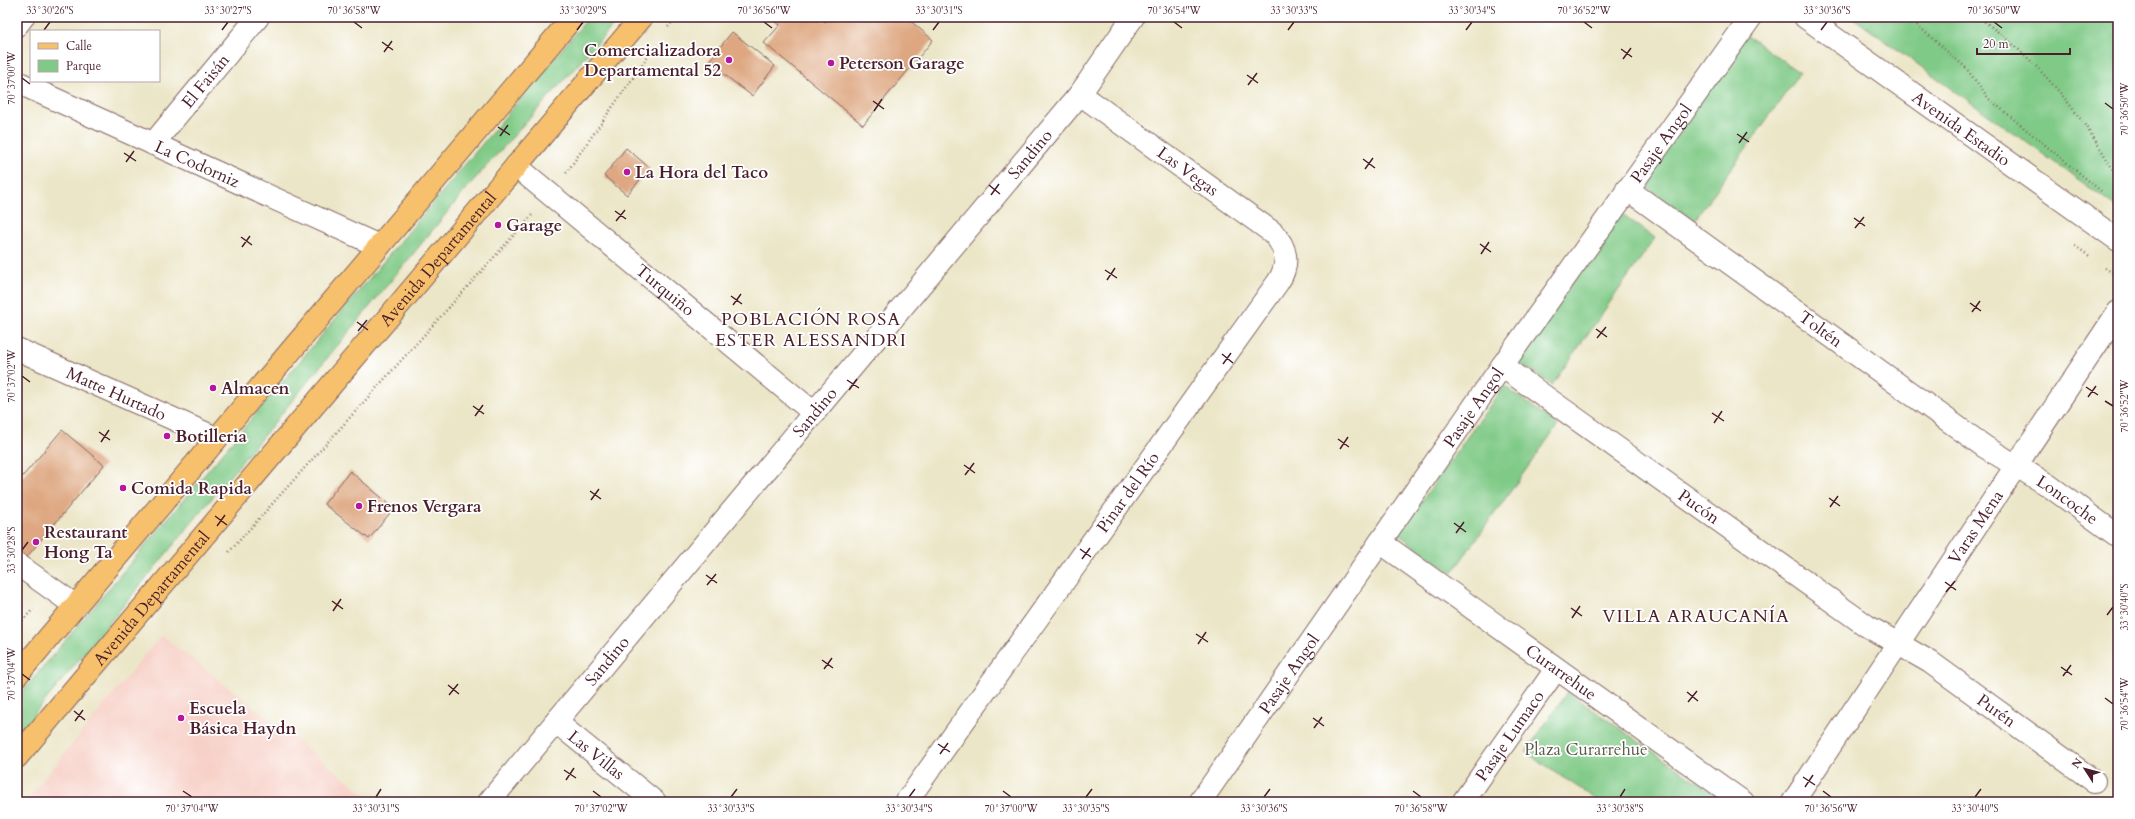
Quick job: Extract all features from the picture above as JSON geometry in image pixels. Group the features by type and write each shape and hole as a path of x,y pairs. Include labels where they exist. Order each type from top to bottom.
{"main road":[{"path":"17,675 573,17"},
{"name":"Avenida Departamental","path":"17,757 642,17"}],"street":[{"path":"17,24 23,17"},
{"name":"El Faisán","path":"153,144 258,17"},
{"name":"Sandino","path":"489,802 1080,94 1133,17"},
{"name":"Pasaje Angol","path":"1200,802 1502,366 1751,17"},
{"name":"Avenida Estadio","path":"1805,17 2118,240"},
{"name":"La Codorniz","path":"17,82 379,246"},
{"name":"Las Vegas","path":"1080,94 1272,232 1284,247 1286,257"},
{"name":"Turquiño","path":"516,166 814,413"},
{"name":"Toltén","path":"1627,189 1985,447 2016,466"},
{"name":"Pinar del Río","path":"906,802 1278,282 1286,266 1286,257"},
{"name":"Varas Mena","path":"1793,802 2118,312"},
{"name":"Matte Hurtado","path":"17,349 216,438"},
{"name":"Pucón","path":"1502,366 1861,622 1898,644"},
{"name":"Loncoche","path":"2016,466 2048,485 2118,536"},
{"name":"Curarrehue","path":"1380,542 1743,802"},
{"path":"17,564 76,606"},
{"name":"Purén","path":"1898,644 1930,662 2094,781"},
{"name":"Pasaje Lumaco","path":"1463,802 1556,669"},
{"name":"Las Villas","path":"556,722 655,802"}],"path":[{"path":"666,30 676,17"},
{"path":"1908,17 1966,68 1989,99 2106,196"},
{"path":"1978,17 2017,48 2049,81 2080,118 2107,158 2118,179"},
{"path":"562,180 653,50"},
{"path":"224,558 537,210"},
{"path":"2105,268 2118,276"}],"shaded area":[{"name":"Escuela Básica Haydn","path":"161,635 375,802 25,802"}],"green space":[{"path":"589,17 621,17 473,181 17,735 17,698"},
{"path":"1852,17 2105,17 2118,26 2118,208"},
{"path":"1746,35 1800,73 1694,221 1640,182"},
{"path":"1621,213 1655,238 1552,385 1517,361"},
{"path":"1504,386 1558,425 1452,573 1398,534"},
{"name":"Plaza Curarrehue","path":"1567,692 1726,802 1600,802 1526,752"}],"building":[{"name":"Peterson Garage","path":"770,17 820,17 825,22 829,17 906,17 933,40 863,125 764,43 780,25"},
{"path":"732,32 775,66 752,96 708,62"},
{"name":"La Hora del Taco","path":"626,148 650,168 627,195 604,176"},
{"path":"62,430 104,465 25,559 17,553 17,483"},
{"name":"Frenos Vergara","path":"350,471 394,508 369,539 324,504"}],"place":[{"name":"Comercializadora Departamental 52","path":"729,60"},
{"name":"Peterson Garage","path":"831,63"},
{"name":"La Hora del Taco","path":"627,172"},
{"name":"Garage","path":"498,225"},
{"name":"Almacen","path":"213,388"},
{"name":"Botilleria","path":"167,436"},
{"name":"Comida Rapida","path":"123,488"},
{"name":"Frenos Vergara","path":"359,506"},
{"name":"Restaurant Hong Ta","path":"36,542"},
{"name":"Escuela Básica Haydn","path":"181,718"}],"district":[{"name":"POBLACIÓN ROSA ESTER ALESSANDRI","path":"811,329"},
{"name":"VILLA ARAUCANÍA","path":"1696,616"}]}
